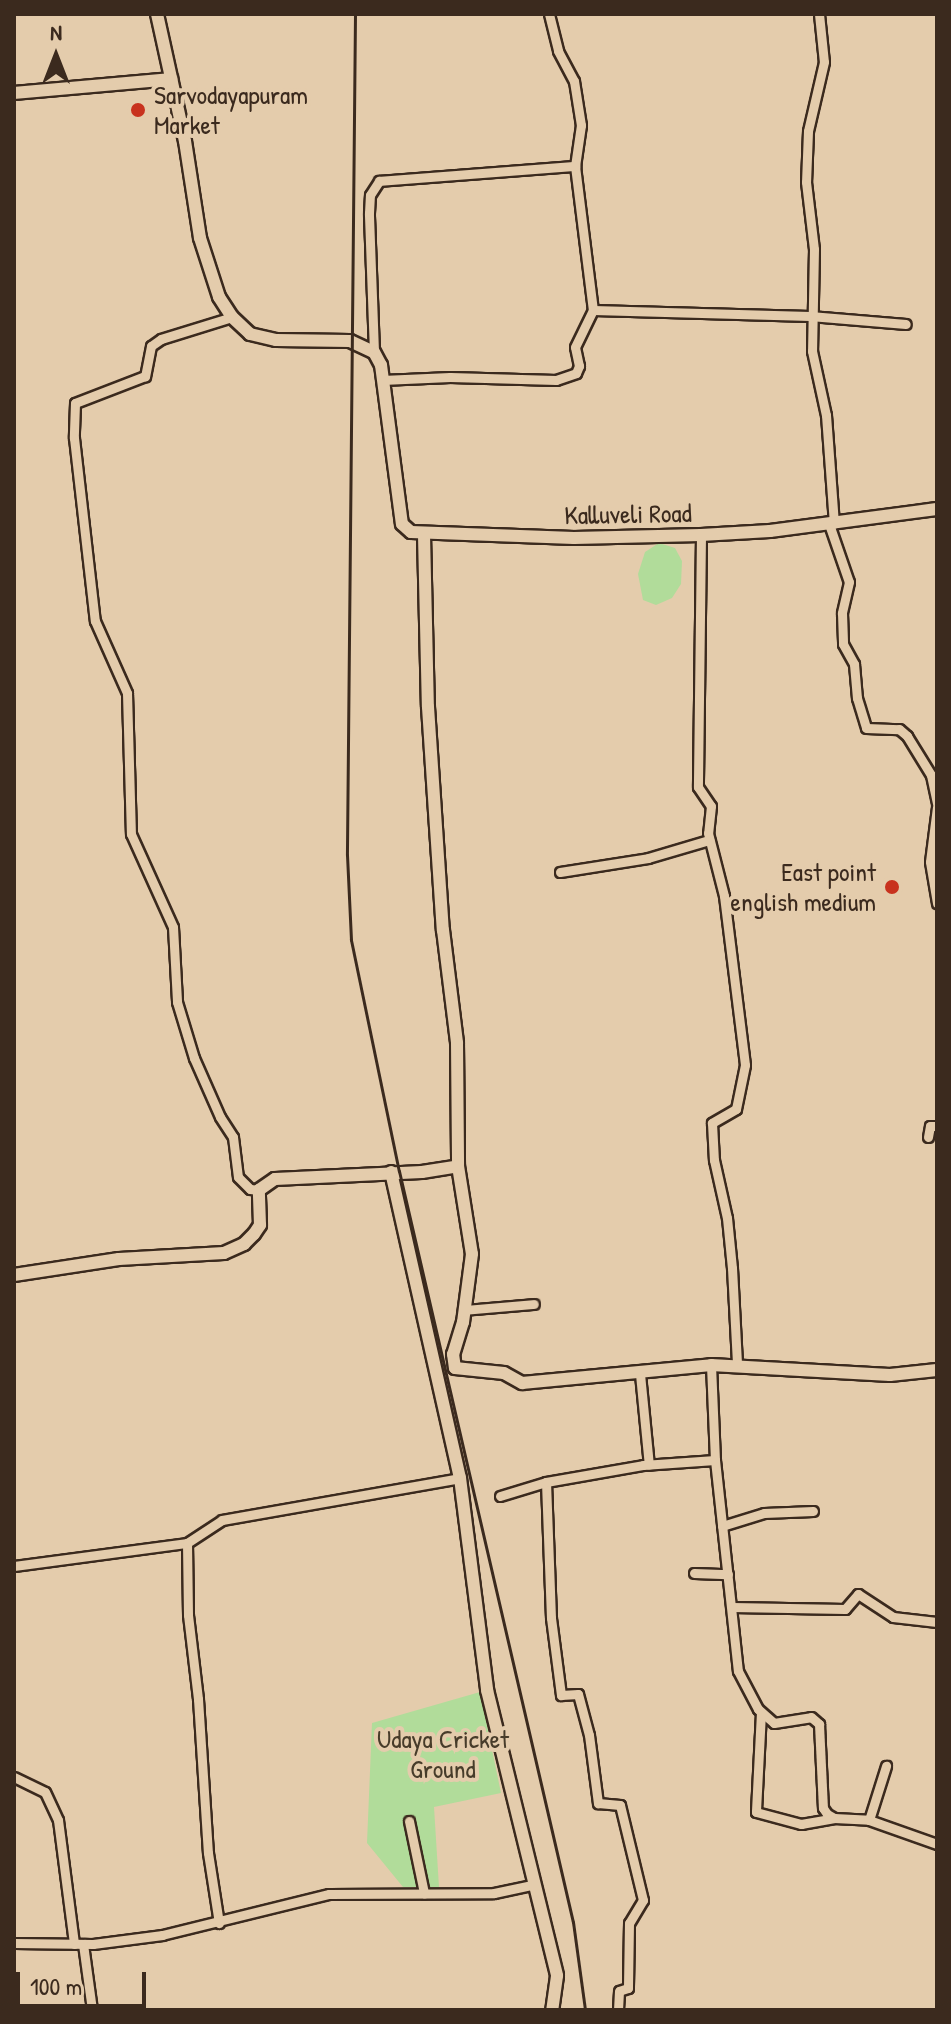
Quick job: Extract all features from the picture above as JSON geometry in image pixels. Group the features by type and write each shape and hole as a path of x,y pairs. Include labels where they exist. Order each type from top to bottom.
{"street":[{"path":"157,14 209,273 232,317 250,334 276,340 350,341 374,352"},
{"path":"382,380 450,377 556,380 576,373 579,366 575,347 593,310 575,166 581,125 574,81 558,51 549,14"},
{"path":"819,14 822,77 813,107 806,165 814,249 810,316 815,374 826,415 831,524 849,582 842,613 843,644 854,664 857,698 866,728 899,729 907,736 931,775 937,805 930,862 937,903"},
{"path":"14,93 171,79"},
{"path":"575,166 379,181 370,195 374,352 381,365 402,524 411,532 424,535 428,707 442,920 457,1043 458,1166 472,1254 453,1364 460,1371 494,1371 522,1383 711,1365 890,1375 937,1370"},
{"path":"593,310 810,316 906,324"},
{"path":"232,317 161,339 151,346 145,376 75,403 74,438 95,621 127,693 131,834 173,927 177,1002 194,1058 220,1117 233,1137 238,1177 250,1189 259,1190 275,1179 458,1166"},
{"name":"Kalluveli Road","path":"424,535 574,538 701,535 831,524 937,509"},
{"path":"701,535 698,787 711,806 709,840 724,896 745,1065 736,1109 712,1123 714,1160 731,1255 737,1365"},
{"path":"560,872 648,858 709,840"},
{"path":"928,1137 930,1126 937,1126"},
{"path":"391,1172 460,1478 487,1690 532,1885 557,1976 552,2010"},
{"path":"14,1275 119,1259 224,1253 244,1244 260,1225 259,1190"},
{"path":"464,1310 534,1304"},
{"path":"711,1365 715,1460 738,1671 761,1712 774,1723 811,1717 819,1724 823,1808 834,1818"},
{"path":"640,1374 649,1465"},
{"path":"500,1496 546,1482 649,1465 715,1460"},
{"path":"14,1566 187,1543 222,1520 460,1478"},
{"path":"546,1482 551,1618 561,1695 578,1694 589,1735 598,1803 620,1805 643,1900 629,1923 628,1988 619,1991 618,2010"},
{"path":"722,1526 764,1513 813,1511"},
{"path":"187,1543 188,1615 198,1699 208,1853 219,1923"},
{"path":"694,1573 728,1574"},
{"path":"732,1607 845,1609 858,1594 893,1617 937,1622"},
{"path":"761,1712 756,1812 801,1824 834,1818 869,1820 937,1844"},
{"path":"869,1820 886,1766"},
{"path":"14,1777 45,1792 58,1820 92,2010"},
{"path":"409,1821 424,1893"},
{"path":"14,1943 78,1944 162,1935 329,1894 494,1893 532,1885"}],"green space":[{"path":"659,543 675,548 682,561 681,584 672,598 656,605 643,600 638,574 645,552"},
{"name":"Udaya Cricket Ground","path":"480,1692 501,1793 434,1807 439,1887 403,1887 367,1843 372,1723"}],"railway":[{"path":"355,14 347,855 351,940 399,1171 573,1922 585,2010"}],"place":[{"name":"Sarvodayapuram Market","path":"138,110"},
{"name":"East point english medium","path":"892,887"}]}
